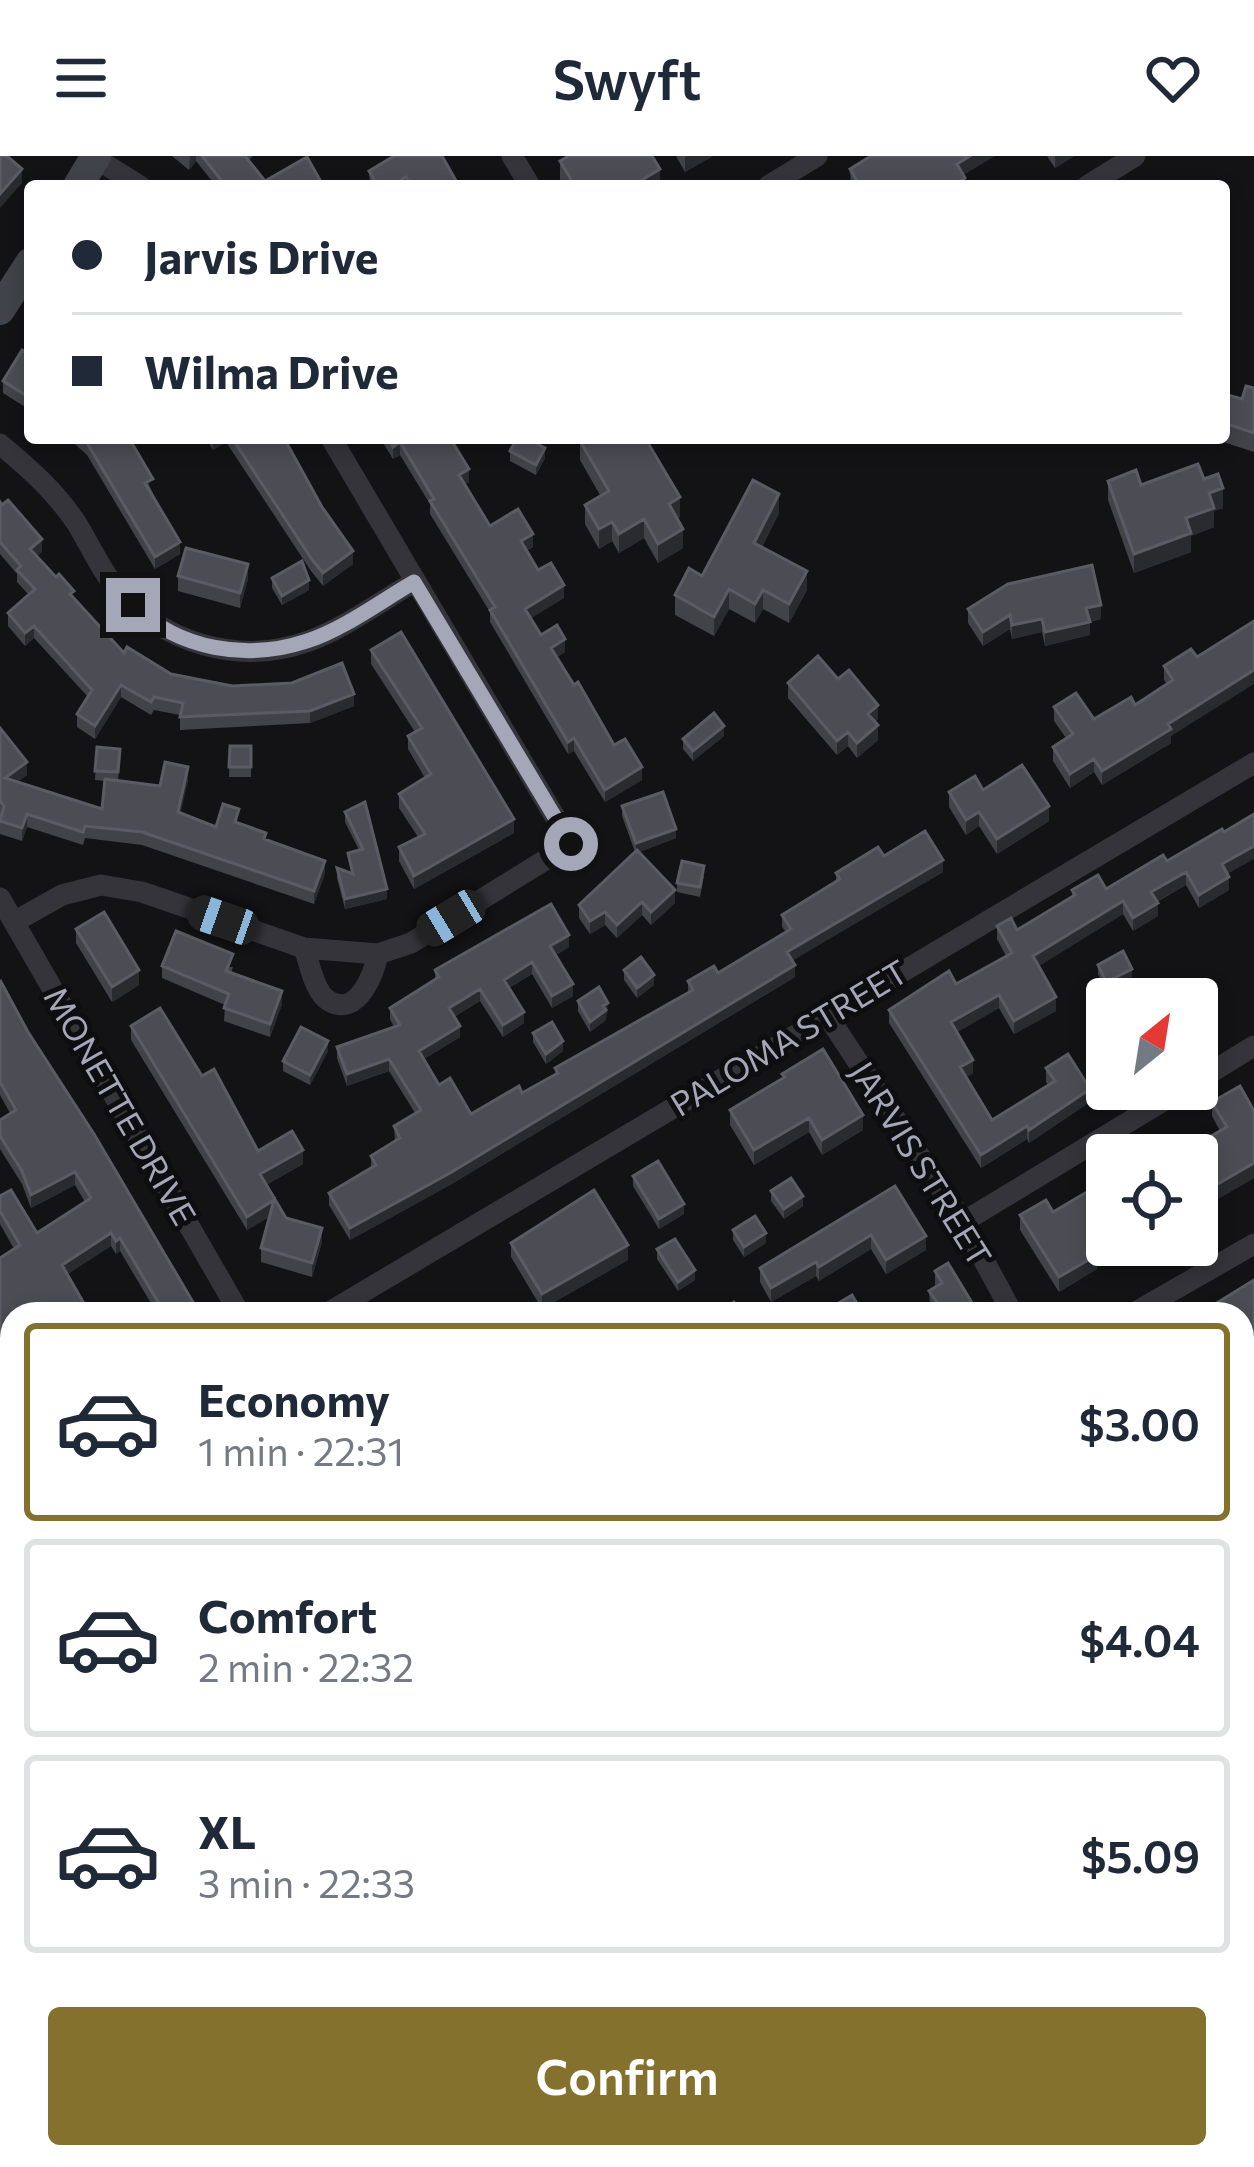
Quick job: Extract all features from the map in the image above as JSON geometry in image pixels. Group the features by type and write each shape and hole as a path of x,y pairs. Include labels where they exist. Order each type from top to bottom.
{"main road":[{"path":"4,296 24,271"}],"street":[{"path":"778,180 817,156"},
{"path":"1097,180 1135,156"},
{"path":"96,157 131,180"},
{"path":"0,444 36,473 74,519 114,586 152,623 202,646 256,654 311,640 414,582"},
{"path":"14,922 62,895 101,885 142,892 304,948 378,954 411,943 571,844 334,444"},
{"name":"PALOMA STREET","path":"346,1302 1254,763"},
{"name":"MONETTE DRIVE","path":"0,898 233,1302"},
{"path":"304,948 318,988 330,1002 344,1004 359,997 373,976 378,954"},
{"name":"JARVIS STREET","path":"827,1015 963,1222 1006,1302"},
{"path":"1218,1068 1254,1046"},
{"path":"963,1222 1148,1110"},
{"path":"1153,1302 1254,1244"}],"building":[{"path":"0,156 22,169 0,194"},
{"path":"202,156 245,156 264,180 221,180"},
{"path":"394,156 442,156 456,180 374,180 369,171"},
{"path":"569,156 652,156 660,169 642,180 571,180 560,161"},
{"path":"871,156 970,156 957,164 962,180 856,180 850,169"},
{"path":"307,157 320,180 267,180"},
{"path":"22,350 24,351 24,394 3,381"},
{"path":"1246,386 1254,388 1254,433 1230,425 1230,396 1242,399"},
{"path":"88,444 132,444 153,479 145,483 180,542 155,557"},
{"path":"236,444 287,444 353,551 323,573"},
{"path":"401,444 454,444 469,469 459,475 490,526 518,509 533,534 521,541 538,570 551,563 564,585 525,609 541,635 557,625 565,639 551,648 574,685 578,682 614,745 625,739 642,767 605,790 574,738 568,742 490,610 495,607 430,501 434,499"},
{"path":"514,444 545,448 536,465 510,451"},
{"path":"582,444 649,444 680,497 669,504 683,529 658,544 644,519 619,534 612,522 599,529 585,505 609,491"},
{"path":"1198,464 1204,479 1218,474 1223,488 1209,493 1214,508 1186,518 1191,533 1134,554 1108,481 1136,470 1141,485"},
{"path":"753,480 779,494 754,543 807,571 789,604 763,590 755,604 729,589 714,617 675,595 689,568 702,576"},
{"path":"8,500 42,539 30,549 56,577 59,574 74,591 70,594 124,653 127,647 171,674 232,686 292,683 342,663 354,694 310,711 180,717 183,703 154,697 151,702 121,685 95,726 77,714 92,690 34,626 25,633 8,613 35,589 0,542 0,502"},
{"path":"186,548 248,564 240,593 178,576"},
{"path":"302,561 309,580 282,596 272,578"},
{"path":"1092,565 1101,605 1086,608 1090,622 1045,632 1042,619 1012,625 1010,615 983,632 968,609 1008,584"},
{"path":"1254,621 1254,670 1102,771 1094,759 1070,774 1053,747 1073,734 1054,707 1076,693 1094,719 1131,697 1135,705 1173,680 1164,666 1191,649 1197,657"},
{"path":"401,632 514,819 414,876 399,847 425,834 399,794 431,774 408,736 422,728 371,650"},
{"path":"818,656 838,679 849,670 878,705 868,714 878,725 857,743 848,732 837,741 788,683"},
{"path":"714,713 724,726 693,751 683,739"},
{"path":"0,728 27,762 5,778 102,809 105,779 160,786 165,762 188,767 178,812 216,827 223,804 239,809 235,822 266,833 264,839 325,861 314,891 142,832 85,826 83,832 27,814 22,828 0,821 4,806 0,801"},
{"path":"230,746 251,746 251,767 229,767"},
{"path":"97,747 120,749 118,772 95,771"},
{"path":"1022,765 1049,806 997,839 979,812 966,820 949,792 975,776 983,790"},
{"path":"663,792 676,829 636,843 622,806"},
{"path":"365,802 387,889 345,899 337,868 353,874 348,853 363,849 345,812"},
{"path":"1254,814 1254,846 1222,864 1229,877 1199,895 1186,872 1151,892 1158,903 1133,918 1123,901 1033,956 1056,997 1014,1021 999,995 951,1022 973,1060 960,1067 992,1120 1055,1081 1046,1068 1068,1054 1086,1083 1086,1092 981,1155 889,1010 949,971 956,984 1012,953 997,926 1011,918 1017,930 1075,895 1072,890 1098,875 1106,889 1163,855 1167,861"},
{"path":"925,831 943,860 787,952 795,965 350,1228 329,1193 376,1165 371,1156 400,1138 394,1126 421,1110 389,1059 347,1074 337,1047 400,1025 390,1008 439,977 435,970 551,904 569,935 550,946 573,984 552,996 532,962 504,980 524,1012 503,1025 480,989 449,1008 460,1026 419,1051 439,1085 450,1078 471,1114 519,1086 522,1093 558,1073 555,1068 693,990 688,981 714,966 718,973 791,929 782,915 840,879 836,873 878,847 884,856"},
{"path":"637,850 675,890 651,912 642,902 617,925 605,912 590,921 579,905"},
{"path":"682,861 704,866 700,887 677,883"},
{"path":"104,912 139,970 112,987 76,929"},
{"path":"176,931 233,954 226,971 282,991 270,1024 224,1008 229,994 162,966"},
{"path":"1123,951 1132,969 1104,978 1098,965"},
{"path":"641,957 654,975 637,988 624,970"},
{"path":"0,980 193,1302 158,1302 120,1238 116,1241 111,1233 62,1265 83,1302 0,1302 0,1258 20,1245 0,1211 0,1196 11,1190 37,1233 91,1198 75,1172 31,1195 0,1136 0,1120 16,1110 0,1082"},
{"path":"599,987 608,1003 590,1022 578,1001"},
{"path":"160,1008 202,1076 214,1069 258,1151 292,1131 303,1150 260,1174 286,1218 322,1228 312,1263 261,1248 274,1200 247,1217 131,1026"},
{"path":"552,1022 563,1041 546,1054 533,1033"},
{"path":"301,1027 328,1041 310,1075 283,1061"},
{"path":"823,1049 863,1115 822,1140 809,1118 754,1150 730,1110"},
{"path":"1240,1086 1254,1111 1254,1163 1218,1184 1215,1134 1227,1127 1217,1110 1218,1099"},
{"path":"658,1161 684,1204 659,1219 633,1176"},
{"path":"791,1178 803,1196 784,1209 771,1191"},
{"path":"895,1186 926,1236 886,1260 871,1235 819,1267 816,1262 771,1288 760,1268"},
{"path":"594,1190 628,1245 542,1294 511,1243"},
{"path":"1086,1193 1086,1261 1059,1277 1020,1215 1046,1200 1053,1212"},
{"path":"755,1216 766,1233 744,1247 733,1230"},
{"path":"675,1239 695,1270 678,1282 657,1249"},
{"path":"948,1263 972,1302 937,1302 929,1291 942,1283 935,1271"},
{"path":"1254,1280 1254,1302 1218,1302"}],"route":[{"path":"133,605 152,623 202,646 256,654 311,640 414,582 571,844"}]}
